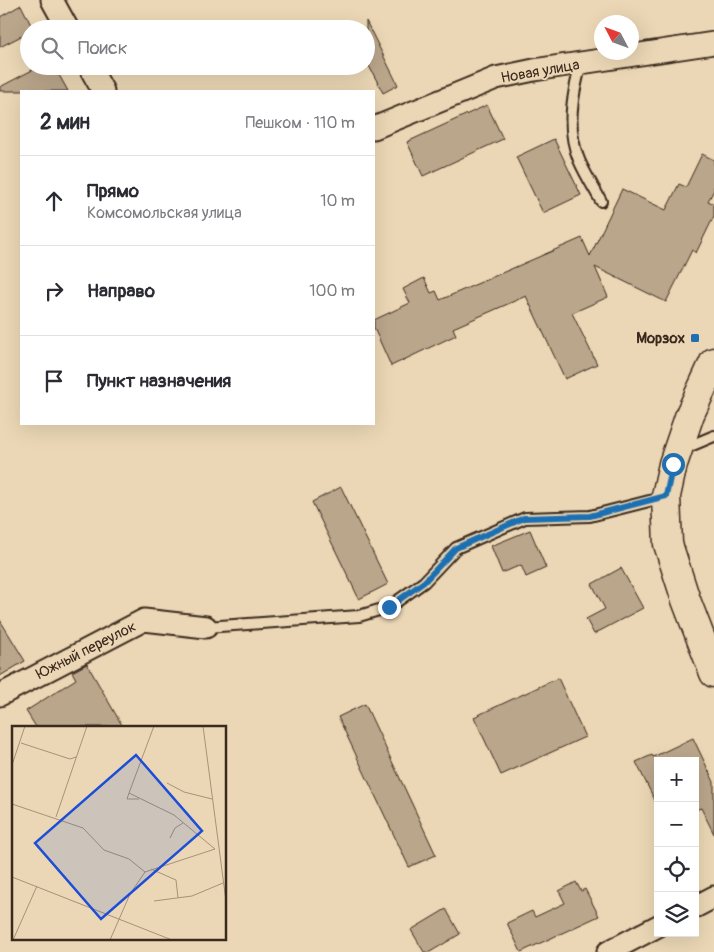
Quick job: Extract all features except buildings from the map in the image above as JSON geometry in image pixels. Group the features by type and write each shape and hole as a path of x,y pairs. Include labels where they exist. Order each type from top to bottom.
{"street":[{"path":"52,0 63,20"},
{"name":"Новая улица","path":"375,128 496,78 534,70 714,43"},
{"path":"94,75 102,90"},
{"path":"714,362 690,414 677,452 666,496 668,544 686,600 714,673"},
{"name":"Южный переулок","path":"0,695 144,620 206,626"},
{"path":"699,905 714,897"},
{"path":"608,952 654,928"}],"lane":[{"path":"581,64 572,96 571,130 579,160 601,202"},
{"path":"677,452 714,436"},
{"path":"206,626 359,616 389,607 424,582 456,548 524,518 590,516 666,496"}],"place":[{"name":"Морзох","path":"695,338"}],"route":[{"path":"389,607 424,582 456,548 524,518 590,516 666,496 673,464"}]}
